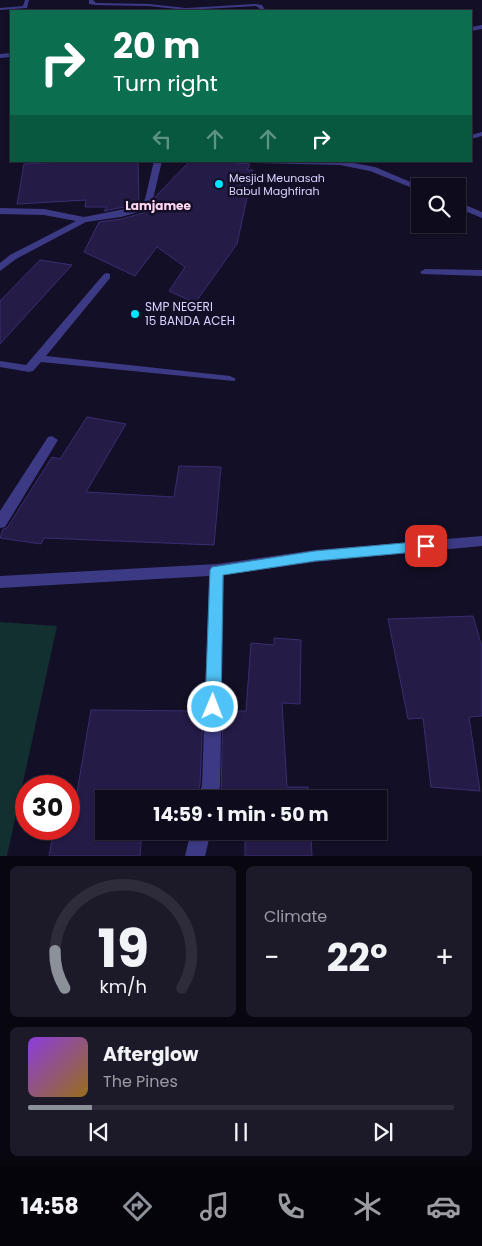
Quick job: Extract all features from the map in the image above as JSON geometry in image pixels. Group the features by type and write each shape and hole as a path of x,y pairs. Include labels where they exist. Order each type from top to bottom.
{"street":[{"path":"0,9 24,7 26,0"},
{"path":"91,0 92,4 149,5 186,9 255,5 260,6 262,10"},
{"path":"0,268 14,257 84,220 143,208 149,199 158,162"},
{"path":"339,162 372,169 411,185"},
{"path":"466,208 482,215"},
{"path":"0,211 44,212 84,220"},
{"path":"425,272 482,273"},
{"path":"0,364 29,369 107,276"},
{"path":"38,358 230,379"},
{"path":"0,523 52,440"},
{"path":"0,582 217,570 315,556 482,541"},
{"path":"210,790 217,570"},
{"path":"195,856 198,840"}],"green space":[{"path":"0,622 57,626 25,775 15,775 15,819 7,856 0,856"}],"building":[{"path":"138,162 139,204 104,211 107,207 85,207 86,200 17,204 24,164"},
{"path":"189,162 250,164 247,170 253,170 237,244 195,303 169,291 185,267 157,247 135,276 84,252 99,222 122,219 146,212 156,196"},
{"path":"40,260 72,265 0,344 0,301"},
{"path":"87,417 126,424 86,492 174,497 179,466 221,467 214,545 44,538 41,544 0,538 3,529 7,528 52,457 60,459"},
{"path":"473,616 482,647 482,716 469,717 480,791 431,787 423,718 408,719 388,619"},
{"path":"274,638 301,640 300,704 282,703 287,787 308,787 308,790 221,790 223,711 246,711 251,643 274,645"},
{"path":"91,710 203,711 198,790 95,790 95,840 141,840 140,856 49,856 52,840 80,840 80,775"},
{"path":"245,840 311,840 312,856 245,856"}],"place":[{"name":"Mesjid Meunasah Babul Maghfirah","path":"219,184"},
{"name":"SMP NEGERI 15 BANDA ACEH","path":"135,314"}],"district":[{"name":"Lamjamee","path":"158,206"}],"route":[{"path":"213,707 217,570 315,556 426,546"}]}
